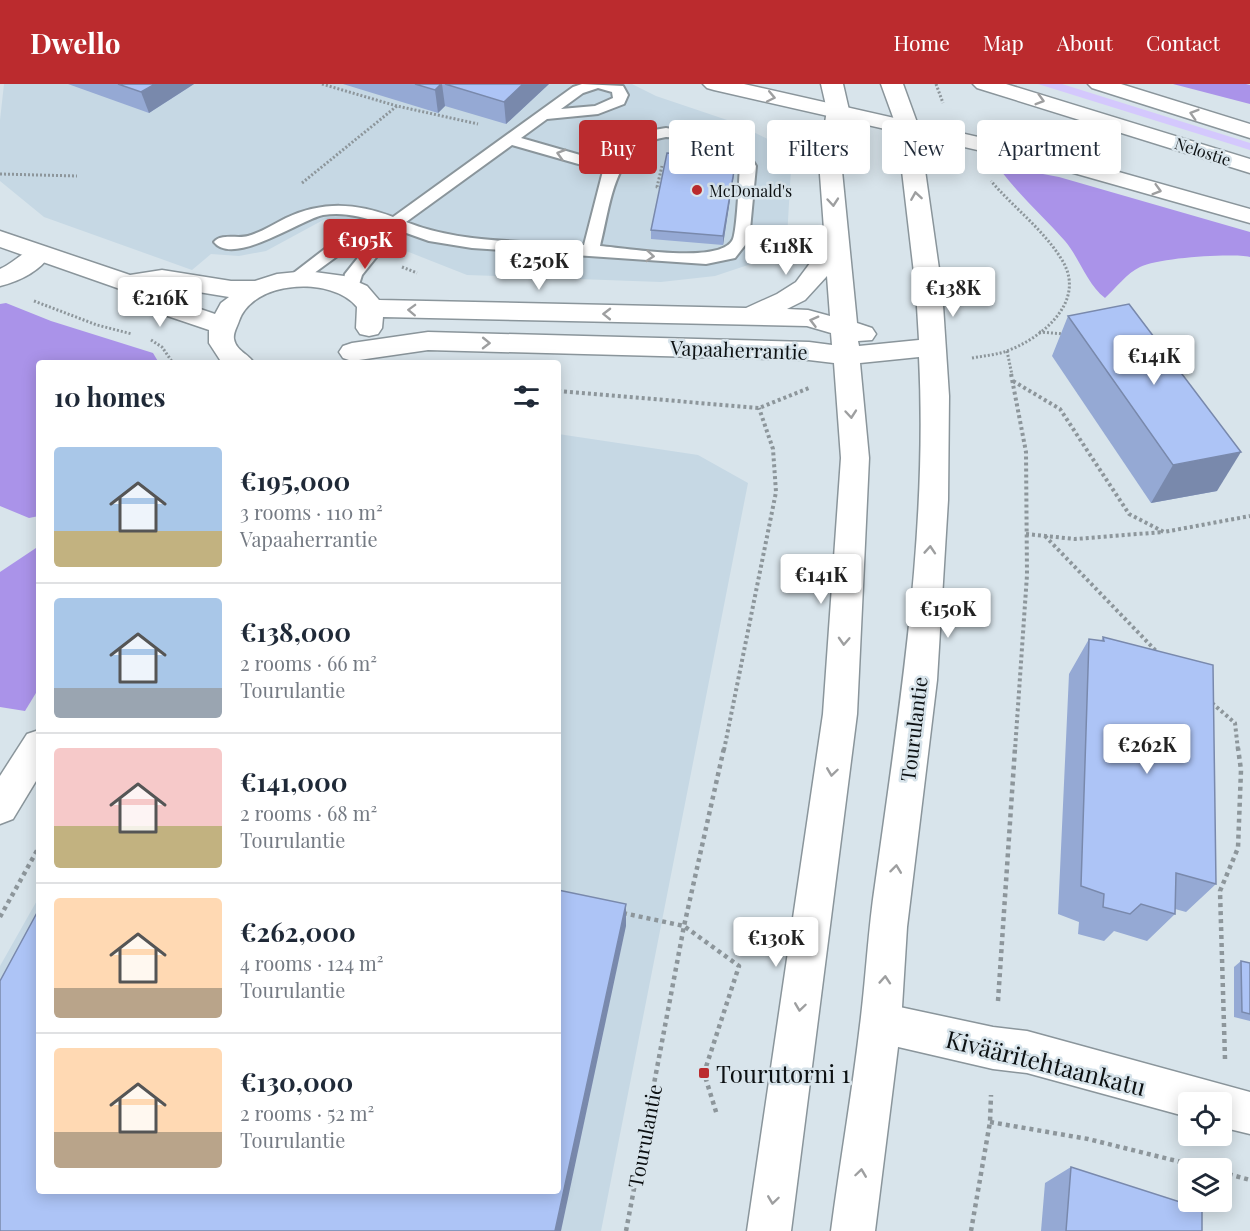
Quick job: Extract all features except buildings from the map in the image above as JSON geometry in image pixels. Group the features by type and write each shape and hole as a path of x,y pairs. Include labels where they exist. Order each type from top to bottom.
{"main road":[{"path":"714,84 882,121"},
{"path":"769,1231 840,714 855,458 830,160 838,110 831,84"},
{"name":"Nelostie","path":"984,84 1250,166"},
{"name":"Nelostie","path":"1099,84 1250,131"},
{"name":"Tourulantie","path":"894,91 905,120"},
{"path":"965,141 1062,163 1250,216"},
{"name":"Tourulantie","path":"853,1231 881,1023 888,927 920,680 932,523 935,396 926,254 915,174"},
{"path":"0,238 39,254 129,284 162,278 231,289 257,289 296,278 326,279 351,287 362,296 370,308 371,323 365,338 342,357"},
{"name":"Vapaaherrantie","path":"741,316 788,302 809,285 837,243"},
{"path":"0,278 21,269 39,254"},
{"path":"129,284 141,298 222,325"},
{"path":"235,360 224,348 221,339 222,325 229,312 241,299 257,289"},
{"name":"Vapaaherrantie","path":"370,308 808,318 845,343"},
{"name":"Vapaaherrantie","path":"342,357 428,341 809,351 845,343 932,347"},
{"path":"0,808 36,750"},
{"name":"Kivääritehtaankatu","path":"881,1023 993,1048 1027,1052 1178,1093"},
{"path":"1232,1109 1250,1113"}],"lane":[{"path":"351,287 354,274 395,223 430,195 511,140 544,115 578,90 598,84 618,89 621,95 619,101 598,110 544,115"},
{"path":"222,242 240,245 257,240 306,213 337,208 355,210 439,239 706,259 729,254 741,240 748,166 743,156 687,134 657,133"},
{"path":"511,140 579,160"},
{"path":"591,251 610,174"},
{"path":"296,278 345,242 395,223"}],"path":[{"path":"936,84 944,106 952,120"},
{"path":"965,141 985,174 1004,198 1053,248 1068,271 1070,288 1066,305 1053,323 1007,351 969,359"},
{"path":"0,174 77,176"},
{"path":"31,300 97,325 138,336"},
{"path":"1039,332 1068,334"},
{"path":"1144,337 1164,338"},
{"path":"971,1231 990,1122 993,1048 1027,575 1026,452 1007,351"},
{"path":"1012,380 1060,410 1129,514 1164,532"},
{"path":"561,391 759,408 818,385"},
{"name":"Tourulantie","path":"626,1231 684,926 734,703 776,492 773,449 759,408"},
{"path":"1026,534 1075,539 1164,532 1250,516"},
{"path":"1045,536 1164,659"},
{"path":"1203,695 1234,723 1241,770 1238,848 1220,891 1226,1063"},
{"path":"0,917 36,852"},
{"path":"615,911 684,926 739,966 704,1073 717,1115"},
{"path":"990,1122 1088,1139 1178,1161"},
{"path":"1232,1176 1250,1180"}],"shaded area":[{"path":"4,84 632,84 656,96 727,120 669,120 669,174 755,174 755,133 767,139 767,174 791,174 787,238 757,262 715,276 661,282 467,275 325,219 266,251 239,256 211,254 192,270 44,217 0,181 0,120"},
{"path":"1038,84 1062,84 1250,143 1250,150"},
{"path":"1173,84 1250,85 1250,104"},
{"path":"1003,174 1043,174 1059,177 1250,232 1250,257 1194,257 1149,264 1130,273 1105,298 1088,279 1065,241"},
{"path":"6,303 51,321 153,353 157,360 36,360 36,517 29,518 0,506 0,304"},
{"path":"561,434 698,455 748,483 601,1231 0,1231 0,966 36,902 36,1194 561,1194"},
{"path":"36,548 36,693 25,711 0,707 0,572"}],"place":[{"name":"McDonald's","path":"697,190"},
{"name":"Tourutorni 1","path":"704,1073"}]}
